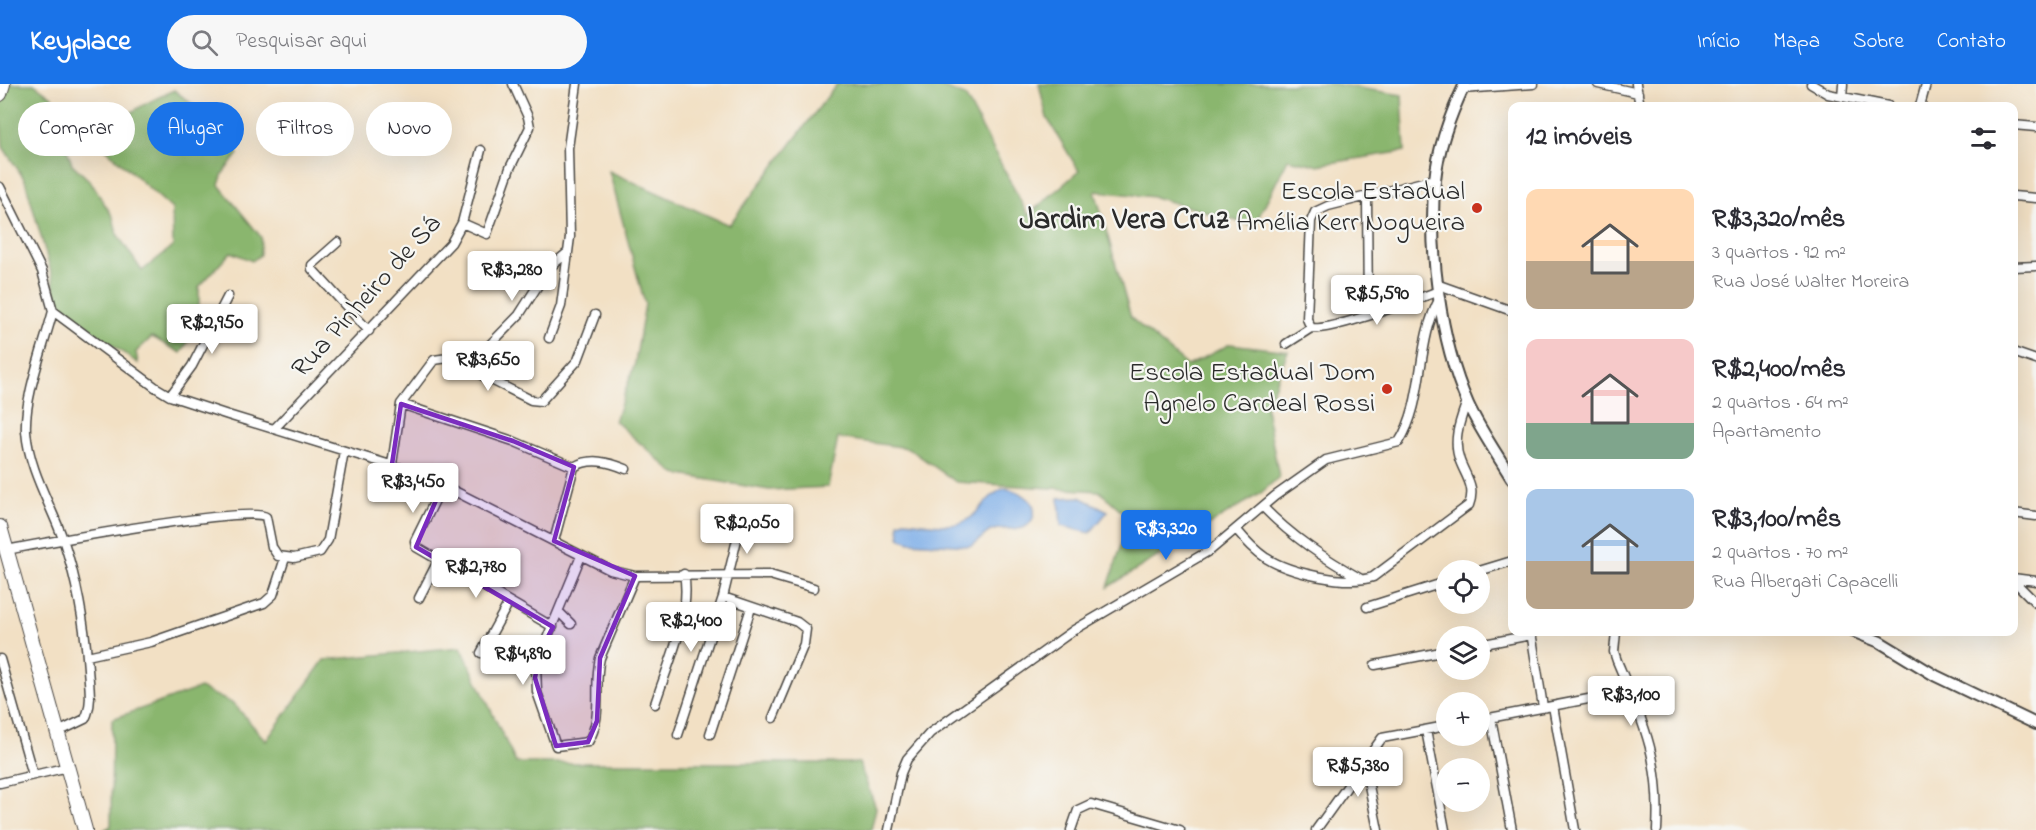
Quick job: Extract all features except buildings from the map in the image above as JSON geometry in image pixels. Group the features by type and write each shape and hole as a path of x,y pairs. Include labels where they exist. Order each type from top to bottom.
{"main road":[{"path":"0,94 3,84"},
{"path":"0,527 85,830"}],"street":[{"path":"462,223 487,234 510,168 529,132 528,117 513,84"},
{"path":"549,338 561,306 572,224 568,132 577,84"},
{"path":"1508,472 1467,401 1453,357 1439,291 1435,250 1435,179 1463,86 1533,84"},
{"path":"1598,84 1637,89"},
{"path":"1811,84 1828,94 1854,102"},
{"path":"1842,98 1843,84"},
{"path":"1921,102 1926,84"},
{"path":"2018,125 2036,127"},
{"name":"Rua Pinheiro de Sá","path":"275,428 451,243 462,223 481,150"},
{"path":"1311,328 1307,319 1311,221 1315,212 1328,206 1435,179"},
{"path":"0,187 42,271 53,311 27,405 26,432 31,463 63,540 78,595 87,656 90,700 88,713 80,723 58,732"},
{"path":"2018,196 2036,198"},
{"path":"1367,197 1368,315"},
{"path":"338,242 312,265 312,269 369,331"},
{"path":"468,367 519,315 549,268 567,254"},
{"path":"2018,267 2036,266"},
{"path":"889,830 901,773 907,759 930,733 1074,630 1212,549 1326,460 1339,455 1388,447 1399,442 1410,422 1425,332 1439,291"},
{"path":"1286,344 1311,328 1320,328 1368,315 1439,291 1508,310"},
{"path":"170,396 192,366 228,296"},
{"path":"53,311 170,396 392,464 443,484 610,570 635,576 770,575 814,588"},
{"path":"392,464 401,404 437,357 448,358 531,400 541,401 578,360 595,315"},
{"path":"2018,354 2036,360"},
{"path":"1236,529 1252,548 1268,559 1324,577 1363,580 1384,570 1469,506 1472,487 1460,461 1456,433 1467,401"},
{"path":"401,404 513,441 574,466"},
{"path":"6,550 219,516 258,513 266,517 274,553 285,558 320,552 325,548 344,451"},
{"path":"554,541 574,466 581,462 598,461 626,469"},
{"path":"443,484 415,544 419,550 553,627"},
{"path":"1263,507 1282,527 1312,551 1363,580"},
{"path":"2018,514 2036,516"},
{"path":"678,735 723,597 741,527"},
{"path":"581,556 536,665 537,692 556,746 588,742 597,722 597,678 600,658 635,576"},
{"path":"87,656 151,642 264,603 273,595 285,558"},
{"path":"419,598 438,561"},
{"path":"1490,568 1508,562"},
{"path":"655,704 684,611 687,593 684,574"},
{"path":"2018,579 2036,581"},
{"path":"2018,584 2036,603"},
{"path":"1367,607 1436,585"},
{"path":"723,597 797,622 806,629 804,644 773,718"},
{"path":"481,653 508,602"},
{"path":"711,734 751,608"},
{"path":"559,612 571,624"},
{"path":"1490,642 1518,636"},
{"path":"1531,636 1543,707"},
{"path":"1616,636 1614,652 1648,734 1654,759 1657,830"},
{"path":"1865,636 1880,642 1936,676 2036,724"},
{"path":"1375,664 1436,653"},
{"path":"0,659 33,775"},
{"path":"1512,830 1491,718 1630,691"},
{"path":"1553,706 1575,830"},
{"path":"1316,830 1382,738 1436,728"},
{"path":"1426,730 1445,830"},
{"path":"1364,761 1378,830"},
{"path":"0,783 68,767"},
{"path":"1071,830 1078,810 1091,804 1180,830"},
{"path":"1148,830 1151,821"}],"highlighted area":[{"path":"401,404 513,441 574,467 554,541 635,576 600,658 597,721 592,736 588,742 556,746 535,678 539,654 553,627 416,547 443,484 392,464"}],"green space":[{"path":"7,84 34,84 52,97 53,102 18,102 18,156 69,156 72,164 90,181 113,217 117,234 142,271 173,246 172,209 114,156 135,156 135,111 147,103 147,156 236,156 223,173 219,185 261,237 260,255 252,261 231,252 199,287 199,305 190,338 181,353 152,337 136,352 138,363 62,310 55,295 53,279 25,180 3,147 0,108"},
{"path":"837,84 934,84 965,96 1028,215 1079,171 1047,118 1039,84 1334,84 1402,95 1405,151 1317,165 1288,159 1254,226 1154,197 1095,191 1131,318 1188,366 1230,344 1288,351 1266,408 1279,477 1261,493 1108,587 1130,518 1099,491 956,482 908,448 838,438 828,487 769,490 675,474 615,421 635,363 645,304 609,171 729,225"},
{"path":"174,90 189,102 149,102 152,100"},
{"path":"461,647 516,763 859,763 876,808 871,830 104,830 111,826 112,719 200,688 234,704 266,741 324,660"}],"water":[{"path":"1005,488 1016,491 1031,501 1033,518 1025,527 991,531 975,544 968,546 910,542 900,538 899,523 905,521 947,525 963,522 975,514 990,497"},
{"path":"1080,497 1108,511 1090,533 1061,526 1059,498"}],"place":[{"name":"Escola Estadual Amélia Kerr Nogueira","path":"1477,208"},
{"name":"Escola Estadual Dom Agnelo Cardeal Rossi","path":"1387,389"}],"district":[{"name":"Jardim Vera Cruz","path":"1124,221"}]}
